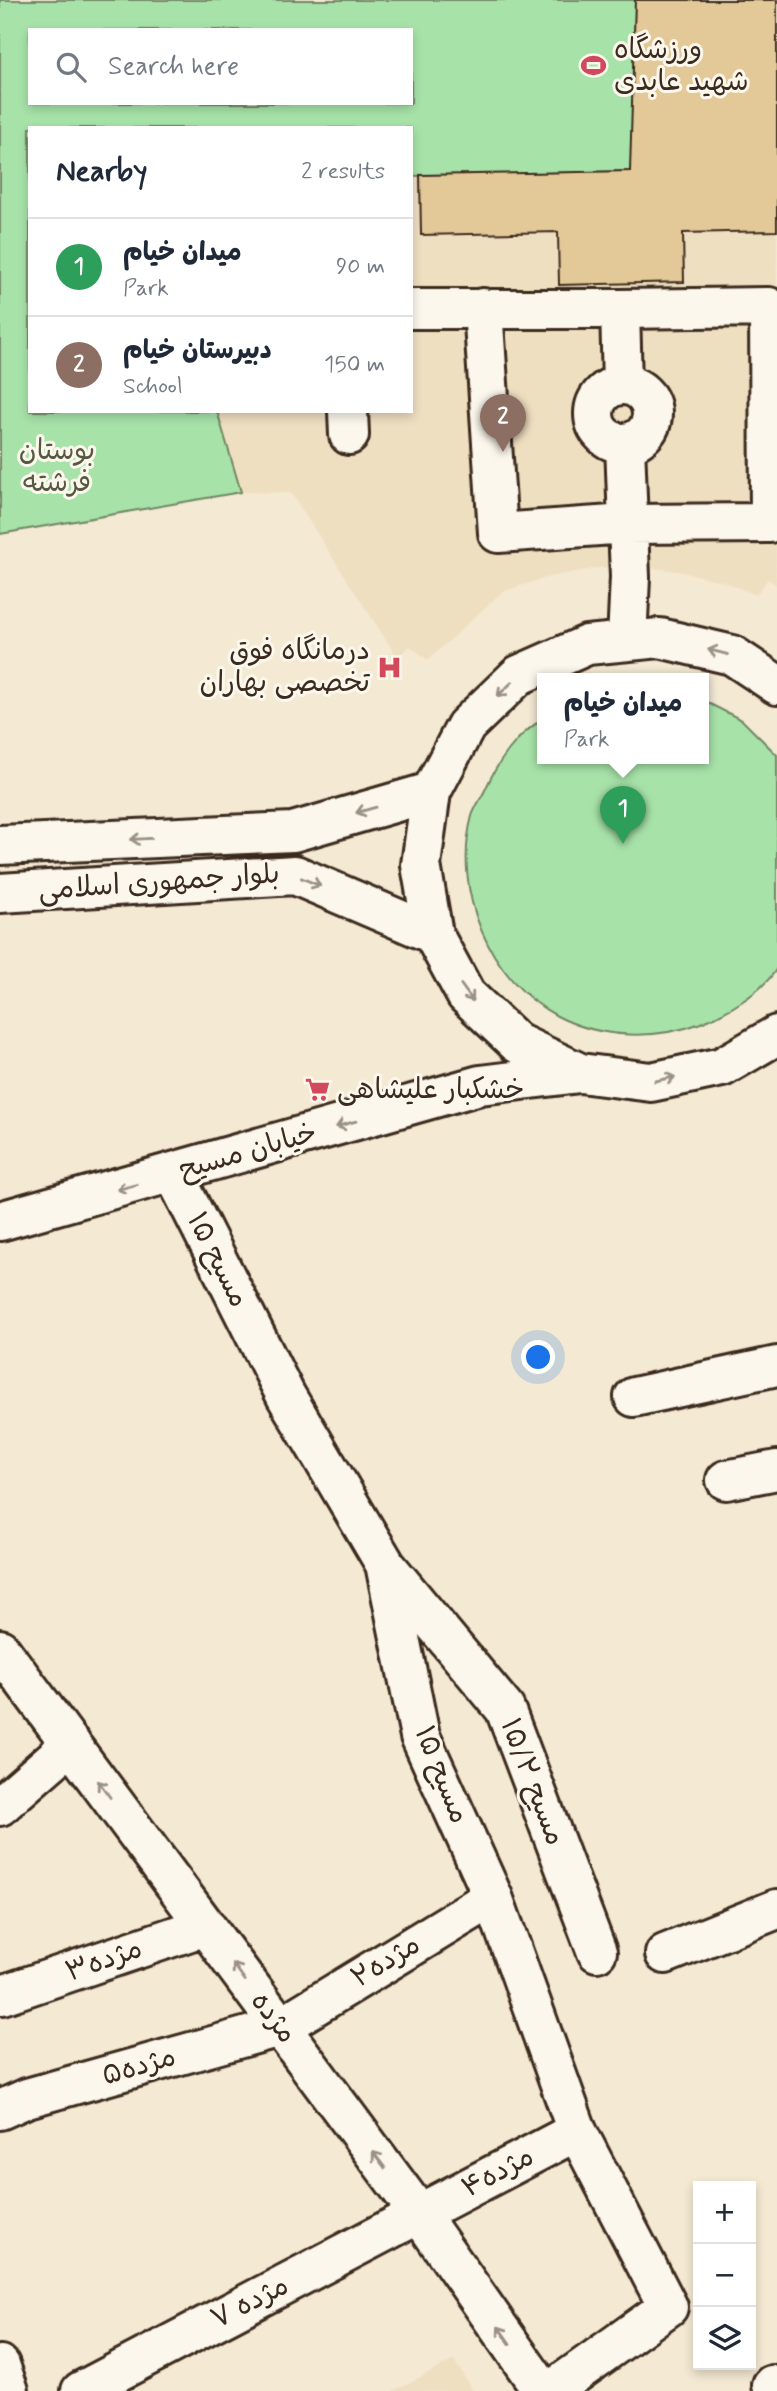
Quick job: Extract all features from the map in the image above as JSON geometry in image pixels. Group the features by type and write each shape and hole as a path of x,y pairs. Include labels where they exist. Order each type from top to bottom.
{"street":[{"path":"413,309 769,307 771,523 627,524 498,533 483,309"},
{"path":"620,309 622,385 644,393 653,410 652,420 643,436 625,444 630,577 628,641"},
{"path":"777,685 732,655 660,638 587,645 519,675 466,726 431,792 421,865 433,934 466,995 517,1043 580,1073 651,1082 722,1067 777,1035"},
{"name":"بلوار جمهوری اسلامی","path":"0,845 293,832 431,792"},
{"name":"بلوار جمهوری اسلامی","path":"0,893 295,875 433,934"},
{"name":"خیابان مسیح","path":"0,1222 480,1085 580,1073"},
{"name":"مسیح ۱۵","path":"174,1174 286,1396 385,1564 420,1736 493,1896 578,2131 668,2307 551,2391"},
{"path":"634,1397 777,1366"},
{"path":"726,1480 777,1470"},
{"name":"مسیح ۱۵/۲","path":"385,1564 505,1709 597,1952"},
{"name":"مژده","path":"0,1648 419,2215 543,2391"},
{"path":"0,1806 71,1744"},
{"name":"مژده۲","path":"279,2027 493,1896"},
{"path":"665,1954 777,1909"},
{"name":"مژده۳","path":"2,1995 205,1926"},
{"name":"مژده۵","path":"0,2110 27,2098 279,2027"},
{"name":"مژده۴","path":"419,2215 578,2131"},
{"name":"مژده ۷","path":"81,2391 419,2215"},
{"path":"0,2365 9,2391"}],"shaded area":[{"path":"777,168 776,585 768,579 756,595 725,582 678,571 640,567 597,568 545,578 502,592 428,660 410,646 397,657 291,493 241,492 218,413 413,413 413,176"},
{"path":"454,2360 473,2391 393,2391"}],"green space":[{"name":"ورزشگاه شهید عابدی","path":"0,0 777,0 777,168 413,176 413,126 28,126 28,413 218,413 241,492 0,534"},
{"path":"709,704 742,720 777,755 777,968 763,985 732,1008 701,1023 666,1032 629,1034 610,1033 574,1024 533,1000 512,980 495,957 472,903 467,874 467,845 473,813 496,769 509,750 537,723 537,764 709,764"}],"building":[{"path":"635,0 777,0 777,231 683,233 684,282 559,285 558,232 421,235 420,175 630,171"}],"place":[{"name":"ورزشگاه شهید عابدی","path":"594,66"},
{"name":"دبیرستان خیام","path":"503,452"},
{"name":"درمانگاه فوق تخصصی بهاران","path":"390,667"},
{"name":"میدان خیام","path":"623,844"},
{"name":"خشکبار علیشاهی","path":"317,1090"}],"park label":[{"name":"بوستان فرشته","path":"57,467"}]}
